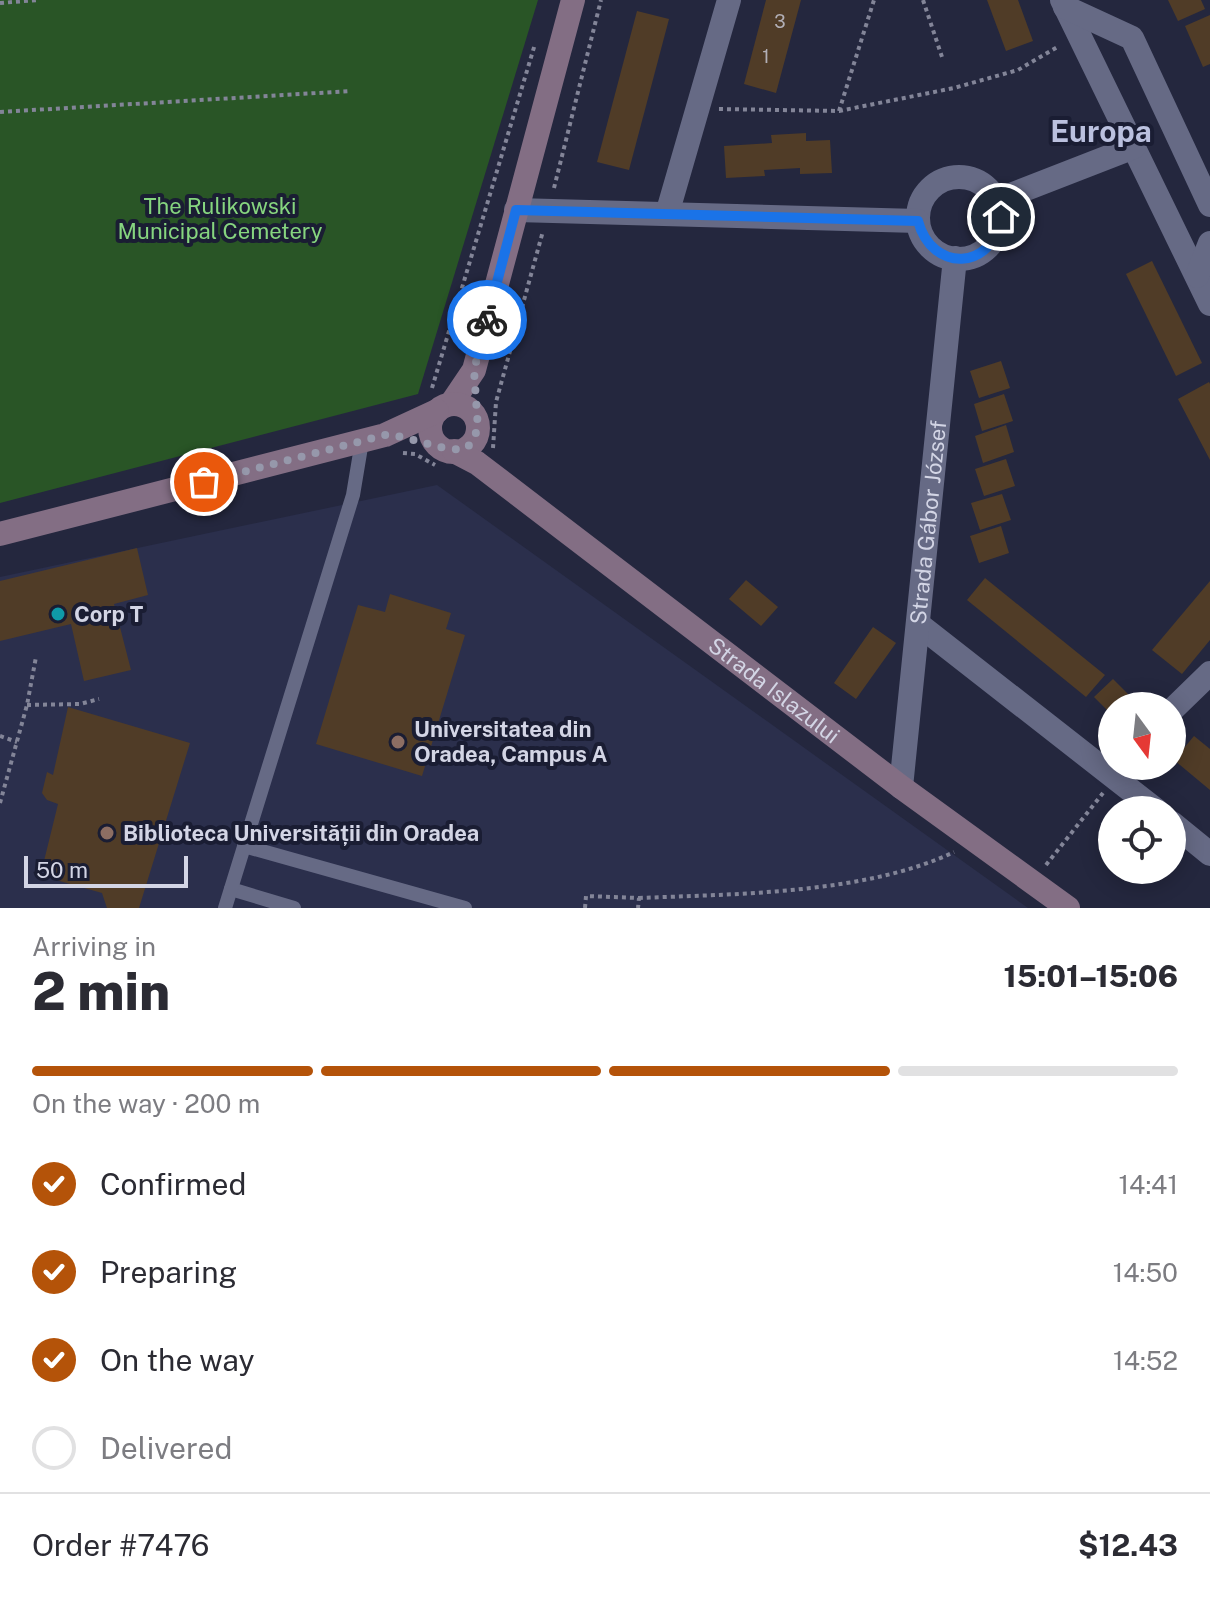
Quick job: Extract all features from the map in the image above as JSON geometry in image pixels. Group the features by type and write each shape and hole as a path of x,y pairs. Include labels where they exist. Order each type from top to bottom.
{"main road":[{"path":"485,469 477,426 474,370 573,0"},
{"path":"0,534 383,443 438,404 474,370"},
{"path":"438,404 466,407 477,426"},
{"path":"438,404 431,433 445,456 468,447 477,426"},
{"name":"Strada Islazului","path":"383,443 414,438 445,456 485,469 901,787 1068,908"}],"street":[{"path":"667,214 729,0"},
{"path":"1064,3 1210,304"},
{"path":"1064,3 1132,38 1210,205"},
{"path":"998,200 1134,147"},
{"path":"956,176 985,185 998,200 999,231 987,248 975,256 955,258 930,247 918,221 922,200 942,180 956,176"},
{"path":"516,210 918,221"},
{"path":"1197,276 1210,243"},
{"name":"Strada Gábor József","path":"901,787 955,258"},
{"path":"918,624 1098,749"},
{"path":"1186,696 1210,673"},
{"path":"1119,780 1139,796"},
{"path":"1186,834 1210,854"}],"lane":[{"path":"225,908 353,495 383,443"},
{"path":"244,846 465,908"},
{"path":"231,889 294,908"}],"path":[{"path":"0,3 38,0"},
{"path":"839,111 874,0"},
{"path":"923,0 942,57"},
{"path":"438,404 433,387 540,30"},
{"path":"697,108 839,111 954,88 1018,70 1079,35"},
{"path":"0,112 351,91"},
{"path":"383,443 415,454 445,456"},
{"path":"0,803 27,705 36,657"},
{"path":"27,705 80,704 99,699"},
{"path":"0,736 17,742"},
{"path":"1032,883 1113,780"},
{"path":"585,908 586,896 639,898 747,894 875,878 940,858 963,847"},
{"path":"638,908 639,898"}],"shaded area":[{"name":"Universitatea din Oradea, Campus A","path":"437,485 1028,908 0,908 0,577"}],"green space":[{"name":"The Rulikowski Municipal Cemetery","path":"0,0 538,0 418,394 0,503"}],"building":[{"path":"766,0 801,0 776,93 744,84"},
{"path":"987,0 1018,0 1033,41 1006,51"},
{"path":"1168,0 1201,0 1205,9 1178,21"},
{"path":"637,11 669,19 629,170 597,162"},
{"path":"1210,15 1210,64 1203,67 1185,26"},
{"path":"806,133 806,141 830,140 832,173 800,174 800,168 764,170 765,176 726,178 724,146 772,143 771,135"},
{"path":"1152,261 1202,363 1176,376 1126,274"},
{"path":"1001,361 1010,388 979,398 970,371"},
{"path":"1210,384 1210,460 1178,399"},
{"path":"1004,394 1013,421 982,431 974,404"},
{"path":"1006,425 1014,452 983,463 975,436"},
{"path":"1006,459 1015,486 984,496 975,469"},
{"path":"1002,494 1011,520 980,530 971,503"},
{"path":"1001,526 1009,553 979,563 970,536"},
{"name":"Corp T","path":"137,548 148,595 114,604 131,670 84,681 71,624 0,641 0,581"},
{"path":"985,578 1105,675 1086,697 967,600"},
{"path":"746,580 778,607 761,626 729,599"},
{"path":"1210,581 1210,640 1182,674 1152,650"},
{"path":"390,594 451,613 446,629 465,635 422,776 316,744 358,605 385,612"},
{"path":"873,627 896,643 856,699 834,683"},
{"path":"1113,679 1126,692 1099,692"},
{"name":"Biblioteca Universității din Oradea","path":"68,707 190,743 139,908 107,908 102,893 56,880 44,861 58,804 47,800 42,793 47,772 53,775"},
{"path":"1194,736 1210,749 1210,790 1186,770 1186,746"}],"way so far":[{"path":"204,482 385,435 402,435 446,450 461,451 468,447 478,429 474,370 487,320"}],"place":[{"name":"Corp T","path":"58,614"},
{"name":"Universitatea din Oradea, Campus A","path":"398,742"},
{"name":"Biblioteca Universității din Oradea","path":"107,833"}],"district":[{"name":"Europa","path":"1101,131"}],"route":[{"path":"487,320 516,210 918,221 922,236 930,247 942,256 961,259 975,256 987,248 999,231 1001,217"}]}
